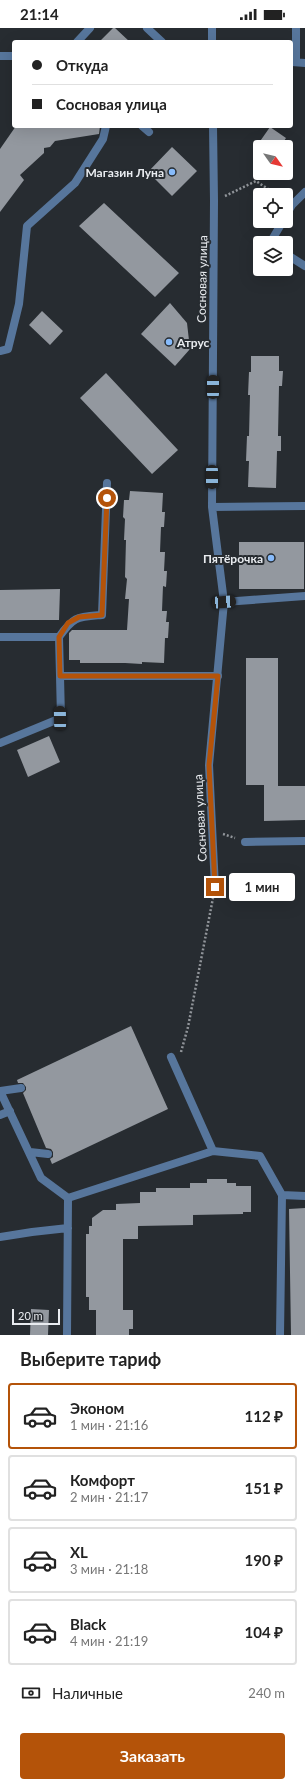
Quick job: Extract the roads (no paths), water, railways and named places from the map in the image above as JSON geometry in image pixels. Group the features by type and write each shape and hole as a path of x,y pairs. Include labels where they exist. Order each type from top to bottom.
{"street":[{"path":"79,40 90,28"},
{"path":"147,28 160,40"},
{"path":"212,28 212,40"},
{"path":"296,28 294,62 305,63"},
{"path":"0,56 12,56"},
{"path":"0,351 8,349 19,304 27,226 75,183 103,139 106,128"},
{"path":"144,128 149,132"},
{"name":"Сосновая улица","path":"213,128 212,507 224,602 209,765 215,887"},
{"path":"293,204 305,192"},
{"path":"293,258 305,266"},
{"path":"0,743 60,718 59,637 68,623 79,617 102,615 107,483"},
{"path":"212,507 305,506"},
{"path":"224,602 305,596"},
{"path":"0,637 59,637"},
{"path":"60,676 218,676"},
{"path":"245,842 305,841"},
{"path":"171,1057 214,1151"},
{"path":"21,1088 0,1091 41,1178 68,1198"},
{"path":"0,1115 10,1111"},
{"path":"68,1198 214,1151 260,1156 282,1195 280,1335"},
{"path":"30,1152 48,1154"},
{"path":"282,1195 305,1196"},
{"path":"67,1335 68,1198"},
{"path":"0,1237 68,1228"}],"place":[{"name":"Магазин Луна","path":"172,172"},
{"name":"Атрус","path":"169,342"},
{"name":"Пятёрочка","path":"271,558"}]}
